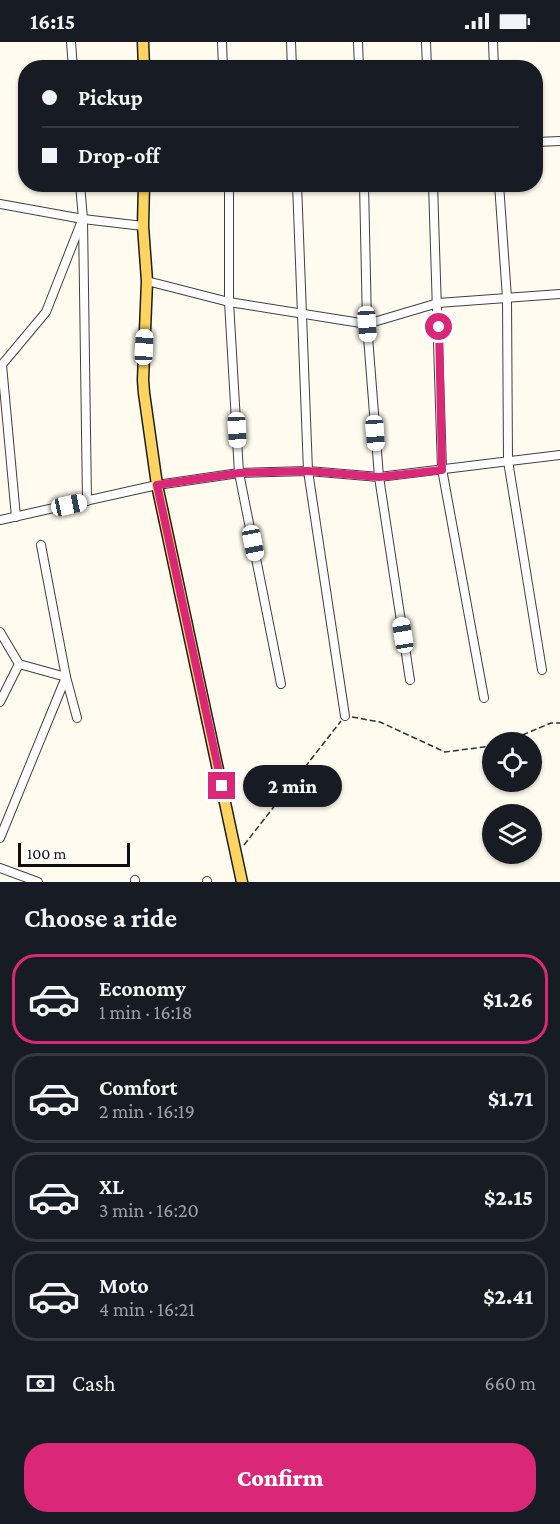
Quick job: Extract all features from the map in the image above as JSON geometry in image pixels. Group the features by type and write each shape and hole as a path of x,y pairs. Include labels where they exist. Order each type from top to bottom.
{"main road":[{"path":"143,42 144,60"},
{"path":"144,192 143,226 147,281 142,380 157,485 242,882"}],"street":[{"path":"71,42 72,60"},
{"path":"222,42 223,60"},
{"path":"291,42 292,60"},
{"path":"358,42 359,60"},
{"path":"426,42 427,60"},
{"path":"493,42 494,60"},
{"path":"543,142 560,141"},
{"path":"81,192 87,501"},
{"path":"229,192 229,302 239,473 281,684"},
{"path":"297,192 308,471 345,716"},
{"path":"364,192 367,324 379,477 410,680"},
{"path":"433,192 442,470 484,698"},
{"path":"500,192 507,298 508,461 542,670"},
{"path":"0,204 83,219 143,226"},
{"path":"16,516 1,366 46,312 83,219"},
{"path":"147,281 229,302 367,324 438,303 560,294"},
{"path":"0,520 157,485 239,473 308,471 379,477 560,455"},
{"path":"41,545 66,677 77,718"},
{"path":"0,632 19,664 66,677"},
{"path":"0,702 19,664"},
{"path":"0,838 66,677"},
{"path":"0,868 38,882"}],"path":[{"path":"236,855 345,716 380,722 445,752 482,747"},
{"path":"530,732 551,723 560,723"}],"route":[{"path":"222,786 157,485 239,473 308,471 379,477 442,470 439,327"}]}
